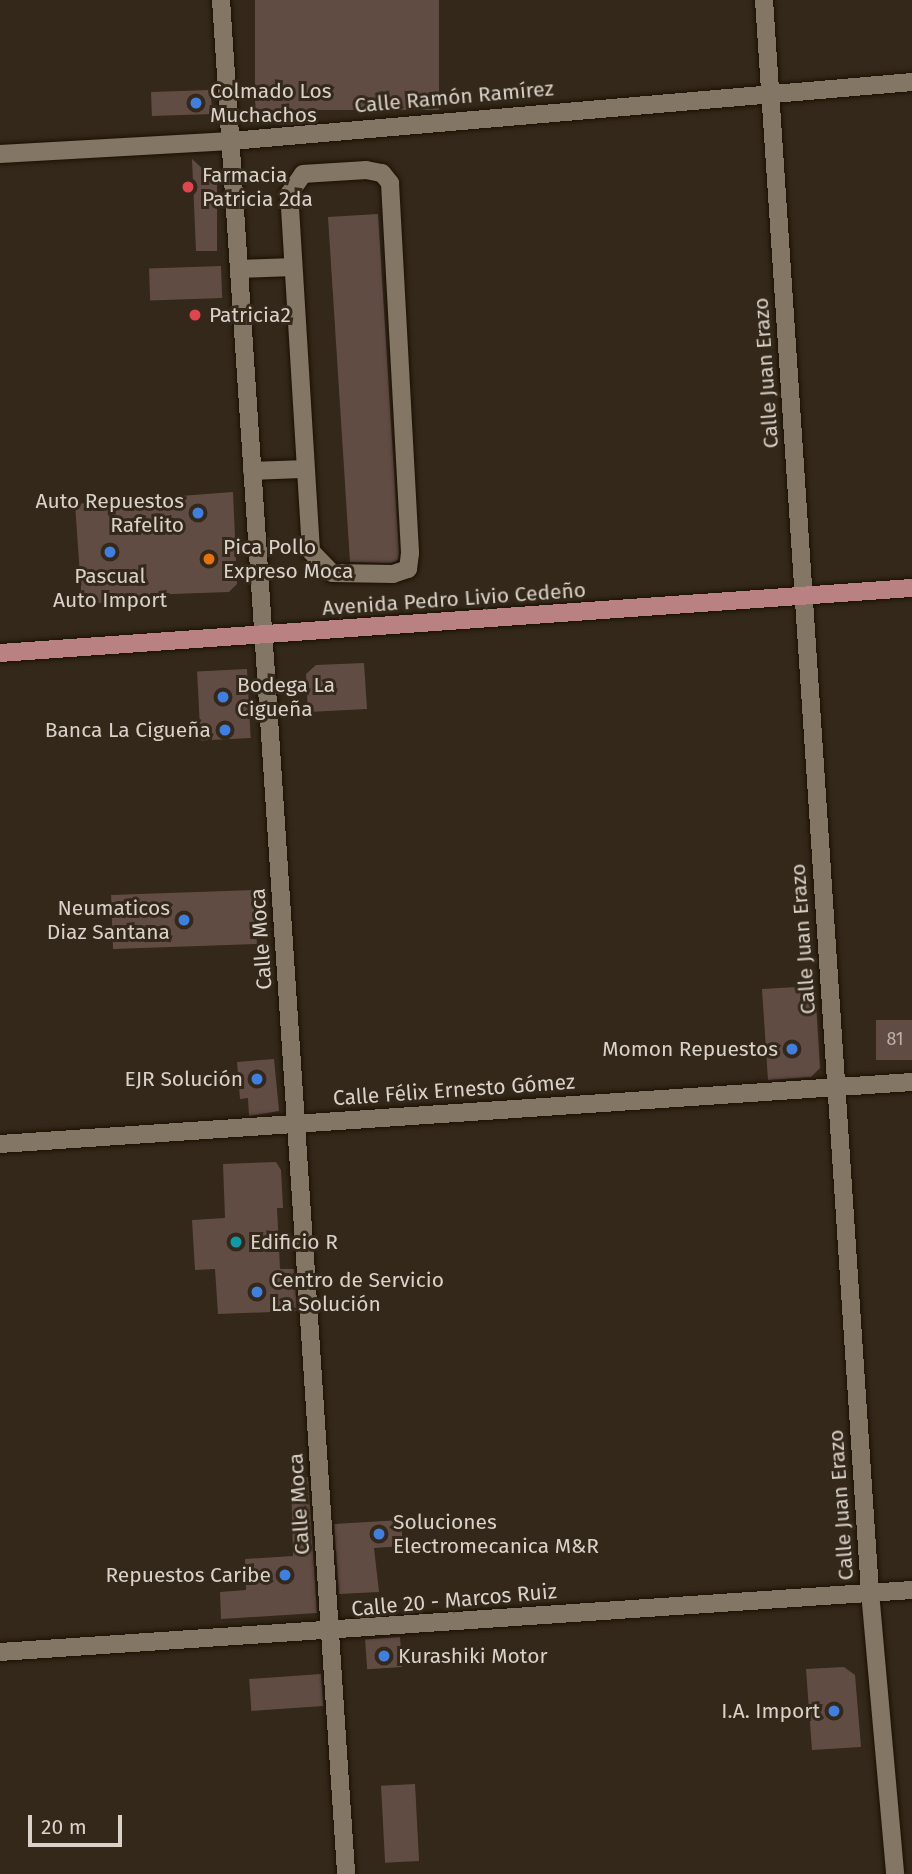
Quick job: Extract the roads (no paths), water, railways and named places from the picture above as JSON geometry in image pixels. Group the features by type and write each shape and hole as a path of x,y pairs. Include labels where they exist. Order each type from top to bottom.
{"main road":[{"name":"Avenida Pedro Livio Cedeño","path":"0,653 912,588"}],"street":[{"name":"Calle Moca","path":"221,0 346,1874"},
{"name":"Calle Juan Erazo","path":"764,0 870,1592 895,1874"},
{"name":"Calle Ramón Ramírez","path":"0,154 231,141 771,91 912,82"},
{"path":"366,170 382,173 390,183 408,569 393,574 332,573 317,562 311,551 305,468 289,194 303,174 366,170"},
{"path":"239,268 293,267"},
{"path":"252,471 305,468"},
{"name":"Calle Félix Ernesto Gómez","path":"0,1144 912,1082"},
{"name":"Calle 20 - Marcos Ruiz","path":"0,1652 330,1632 912,1590"}],"place":[{"name":"Colmado Los Muchachos","path":"196,103"},
{"name":"Farmacia Patricia 2da","path":"188,187"},
{"name":"Patricia2","path":"195,315"},
{"name":"Auto Repuestos Rafelito","path":"198,513"},
{"name":"Pascual Auto Import","path":"110,552"},
{"name":"Pica Pollo Expreso Moca","path":"209,559"},
{"name":"Bodega La Cigueña","path":"223,697"},
{"name":"Banca La Cigueña","path":"225,730"},
{"name":"Neumaticos Diaz Santana","path":"184,920"},
{"name":"Momon Repuestos","path":"792,1049"},
{"name":"EJR Solución","path":"257,1079"},
{"name":"Edificio R","path":"236,1242"},
{"name":"Centro de Servicio La Solución","path":"257,1292"},
{"name":"Soluciones Electromecanica M&R","path":"379,1534"},
{"name":"Repuestos Caribe","path":"285,1575"},
{"name":"Kurashiki Motor","path":"384,1656"},
{"name":"I.A. Import","path":"834,1711"}]}
